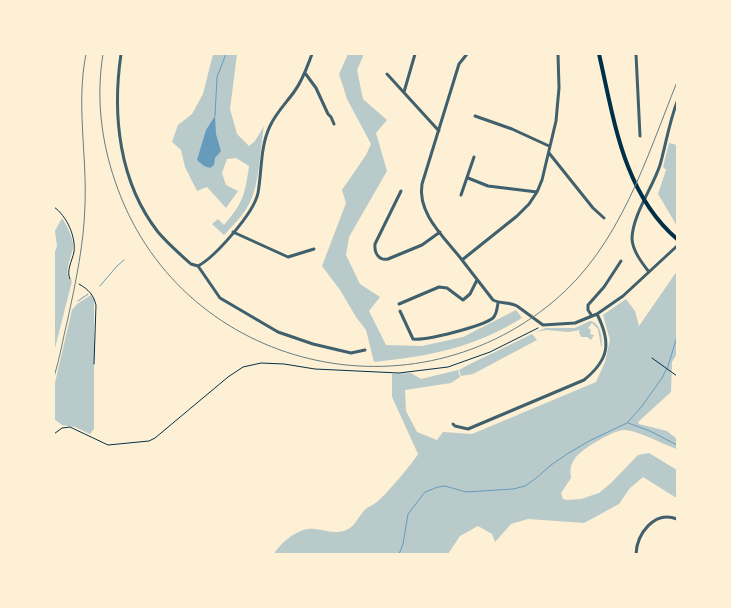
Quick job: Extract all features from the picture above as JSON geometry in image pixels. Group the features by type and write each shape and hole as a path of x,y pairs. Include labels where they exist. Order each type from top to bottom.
{"main road":[{"path":"598,54 624,154 633,181 653,214 677,238"}],"street":[{"path":"121,54 117,114 120,140 130,180 147,216 159,233 191,264 198,266 220,298 278,332 313,344 351,353 364,350"},
{"path":"198,266 234,232 248,215 256,201 263,148 269,127 294,92 305,73 312,54"},
{"path":"404,92 415,54"},
{"path":"467,54 460,64 422,184 421,196 424,210 493,300 498,303 513,304 543,325 568,325 597,314 623,296 677,246"},
{"path":"462,260 525,209 537,192 542,180 556,114 559,88 558,54"},
{"path":"636,54 640,136"},
{"path":"305,73 316,88 334,124"},
{"path":"387,74 439,131"},
{"path":"649,272 633,244 632,236 638,213 659,168 668,126 677,102"},
{"path":"476,116 549,146"},
{"path":"548,153 593,208 604,218"},
{"path":"461,195 474,157"},
{"path":"468,178 488,186 537,192"},
{"path":"401,191 375,244 375,251 378,256 386,260 402,254 422,245 440,232"},
{"path":"234,232 288,257 314,248"},
{"path":"592,316 588,310 588,305 604,287 621,261"},
{"path":"399,304 438,287 446,288 463,300 470,294 477,280"},
{"path":"400,311 413,339 417,340 440,336 480,324 493,318 497,311 498,303"},
{"path":"453,424 468,429 584,380 598,367 603,360 606,350 605,332 597,314"},
{"path":"636,554 640,537 648,525 667,517 677,519"}],"path":[{"path":"54,207 64,219 73,237 74,252 68,272 70,279"},
{"path":"79,284 89,290 94,297 96,306 94,364"},
{"path":"54,434 62,428 70,427 108,445 149,441 242,367 261,363 284,364 315,370 399,373 448,367 490,352 543,325"},
{"path":"652,358 677,376"}],"shaded area":[{"path":"213,54 237,54 230,109 237,134 249,146 255,141 264,126 254,192 246,210 224,235 212,224 218,219 224,225 235,211 244,192 249,166 236,158 227,159 222,173 226,185 238,191 226,208 207,187 197,191 185,167 181,150 172,142 178,125 192,114 203,94"},
{"path":"348,54 364,54 357,70 363,99 387,120 376,133 387,171 349,237 346,255 360,284 380,297 369,311 386,345 422,346 463,337 516,310 522,318 469,344 414,357 374,362 366,330 322,266 346,203 342,190 366,155 371,144 347,99 339,74"},
{"path":"669,143 677,145 677,226 658,194 666,170 663,167"},
{"path":"62,218 73,244 68,269 69,278 72,281 54,352 54,254 57,246 55,231"},
{"path":"677,271 677,354 672,362 671,392 638,422 639,424 667,431 677,439 677,449 629,430 618,431 596,442 577,456 571,466 571,478 561,493 563,499 568,500 581,499 599,493 638,455 649,453 677,470 677,497 643,477 630,488 619,504 584,523 528,519 511,524 495,542 492,534 478,526 460,536 448,554 274,554 286,540 303,530 314,529 337,532 351,527 364,510 386,493 418,454 392,397 392,374 411,373 421,379 458,370 460,377 451,383 405,390 406,411 417,432 437,440 443,432 472,434 596,382 605,362 610,340 603,315 626,299 635,311 639,326"},
{"path":"91,295 94,300 94,429 90,434 75,427 62,425 54,419 54,387 72,310 77,304"},
{"path":"590,321 599,327 602,346 598,329 592,323 588,328 591,330 590,334 594,335 591,340 587,337 581,337 580,330 569,332 546,330 536,332 546,328 575,328"},
{"path":"532,334 537,340 473,374 461,376 459,370"}],"water":[{"path":"215,116 216,134 221,151 215,158 214,165 210,168 197,160 206,130"}],"waterway":[{"path":"215,116 217,77 226,54"},
{"path":"100,286 124,260"},
{"path":"78,301 88,294"},
{"path":"399,554 403,544 408,514 425,492 445,486 466,492 513,489 525,486 567,454 627,423 662,378 668,366 677,337"},
{"path":"628,423 650,431 677,445"}],"railway":[{"path":"54,377 74,290 83,233 85,186 82,91 86,54"},
{"path":"103,54 100,102 106,150 115,181 146,244 189,295 242,333 302,357 366,366 432,361 495,339 554,301 577,279 597,254 614,228 642,171 677,82"}]}
